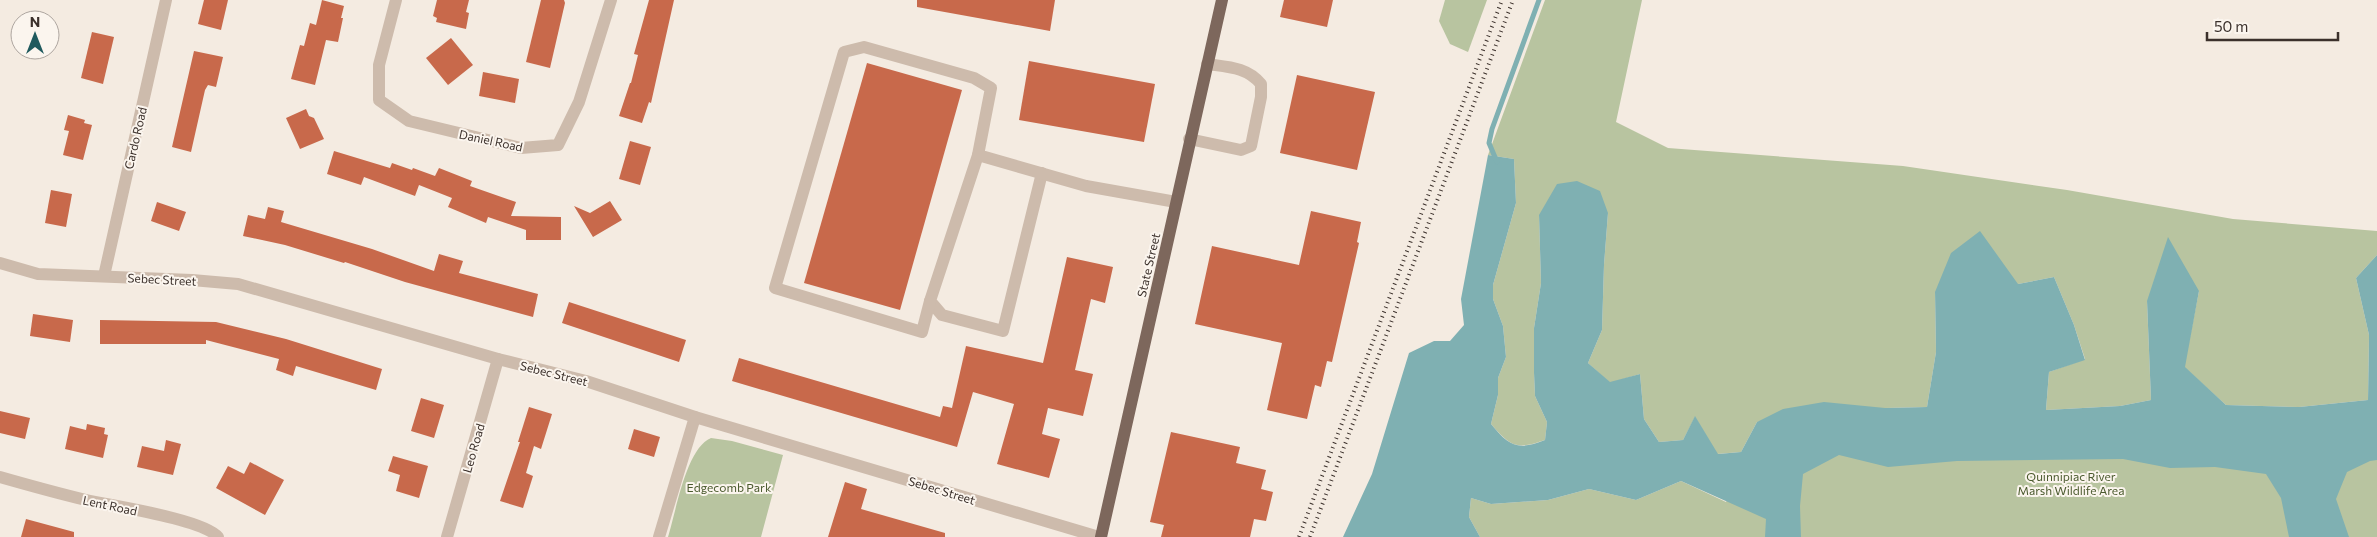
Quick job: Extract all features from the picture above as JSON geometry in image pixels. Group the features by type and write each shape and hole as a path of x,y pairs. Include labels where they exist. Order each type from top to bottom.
{"main road":[{"name":"State Street","path":"1100,537 1222,0"}],"street":[{"name":"Cardo Road","path":"104,276 166,0"},
{"name":"Daniel Road","path":"396,0 380,65 379,100 409,121 521,148 558,145 579,102 611,0"},
{"path":"864,47 974,78 991,88 978,155 930,301 922,332 775,288 844,52 864,47"},
{"path":"1189,139 1241,150 1251,146 1261,97 1261,84 1245,70 1207,64"},
{"path":"978,155 1086,186 1176,202"},
{"path":"930,301 942,315 1003,331 1042,173"},
{"name":"Sebec Street","path":"0,263 38,274 192,280 238,284 498,359 586,381 695,417 1100,537"},
{"name":"Leo Road","path":"448,537 498,359"},
{"path":"659,537 695,417"},
{"name":"Lent Road","path":"0,478 85,500 190,523 214,532 218,537"}],"green space":[{"path":"1445,0 1487,0 1468,52 1450,44 1439,21"},
{"path":"1545,0 1642,0 1616,122 1668,148 1903,166 2067,190 2233,219 2377,231 2377,255 2356,278 2369,335 2368,400 2299,407 2226,405 2184,367 2199,291 2147,301 2151,400 2120,406 2046,410 2049,372 2085,359 2074,325 2054,277 2018,284 1935,292 1936,352 1927,407 1885,408 1757,422 1741,452 1717,454 1695,417 1683,440 1659,442 1644,419 1640,374 1610,383 1588,363 1602,330 1608,213 1539,215 1541,283 1534,328 1534,373 1535,396 1547,422 1545,440 1527,445 1509,442 1491,424 1498,395 1498,378 1506,357 1503,326 1493,299 1493,285 1516,203 1514,159 1488,155"},
{"name":"Quinnipiac River Marsh Wildlife Area","path":"1768,428 2377,428 2377,537 1480,537 1469,517 1471,498 1491,504 1548,500 1589,489 1636,500 1681,481 1726,502"},
{"name":"Edgecomb Park","path":"711,438 732,441 783,455 761,537 668,537 689,467 702,444"}],"water":[{"path":"1488,155 1514,159 1516,203 1493,285 1493,299 1503,326 1506,357 1498,378 1498,395 1491,424 1509,442 1520,446 1545,440 1547,422 1535,396 1534,373 1534,328 1541,283 1539,215 1557,184 1577,181 1600,191 1608,213 1602,330 1588,363 1610,382 1640,374 1644,419 1659,442 1683,440 1695,416 1718,454 1741,452 1757,422 1783,409 1824,402 1885,408 1927,407 1936,352 1935,292 1951,253 1980,231 2018,284 2054,277 2074,325 2085,360 2049,372 2046,410 2120,406 2151,400 2147,301 2168,237 2199,291 2185,367 2226,405 2299,407 2368,400 2369,335 2356,278 2377,255 2377,460 2370,461 2347,472 2336,499 2349,537 2289,537 2281,498 2266,474 2215,467 2170,468 2123,459 1957,461 1888,467 1839,455 1803,474 1800,506 1801,537 1765,537 1766,519 1681,481 1636,500 1589,489 1548,500 1491,504 1471,498 1469,517 1480,537 1343,537 1372,474 1409,353 1434,341 1450,341 1464,325 1461,299"}],"building":[{"path":"204,0 228,0 221,30 198,24"},
{"path":"322,0 344,6 338,42 326,40 315,85 291,79 300,45 304,46 310,23 316,25"},
{"path":"437,0 469,0 466,12 469,13 466,29 436,22 437,18 433,16"},
{"path":"541,0 564,0 565,3 550,68 526,62"},
{"path":"649,0 674,0 651,103 649,102 642,123 619,116 631,83 638,55 634,54"},
{"path":"917,0 1055,0 1050,31 917,7"},
{"path":"1284,0 1333,0 1327,27 1280,17"},
{"path":"92,32 114,37 103,84 81,78"},
{"path":"451,38 473,65 448,85 426,58"},
{"path":"194,51 223,57 216,87 208,85 205,90 191,152 172,147"},
{"path":"1029,61 1155,84 1144,142 1019,120"},
{"path":"867,63 962,90 900,310 804,283"},
{"path":"483,72 519,79 515,103 479,96"},
{"path":"1297,75 1375,92 1357,170 1280,153"},
{"path":"306,109 309,116 314,118 324,139 300,149 286,118"},
{"path":"68,115 85,120 84,123 92,125 83,160 63,155 69,131 64,130"},
{"path":"630,141 651,147 640,185 619,179"},
{"path":"334,151 390,168 392,163 435,176 439,168 472,181 470,186 516,202 511,216 561,217 561,240 526,240 526,230 488,217 486,223 448,207 452,198 419,185 415,196 364,177 361,185 327,174"},
{"path":"51,190 72,194 66,227 45,223"},
{"path":"610,201 622,220 593,237 574,206 590,213"},
{"path":"157,202 186,212 179,231 151,221"},
{"path":"268,207 284,211 281,222 372,249 434,271 439,254 463,261 459,273 538,294 533,317 405,282 285,245 243,236 248,215 265,219"},
{"path":"1311,211 1361,222 1357,242 1359,243 1332,362 1327,361 1321,387 1315,385 1307,419 1267,410 1282,343 1195,324 1212,246 1299,265"},
{"path":"1067,257 1113,267 1105,303 1091,299 1075,370 1093,374 1083,416 1048,408 1042,434 1060,439 1049,478 997,464 1014,404 973,392 957,447 732,381 739,358 940,417 943,406 952,408 966,346 1043,363"},
{"path":"569,302 686,340 679,362 562,323"},
{"path":"33,314 73,320 70,342 30,336"},
{"path":"100,320 216,322 286,339 382,369 376,390 296,366 293,376 276,370 279,359 206,340 206,344 100,344"},
{"path":"421,398 444,405 434,438 411,431"},
{"path":"529,407 552,414 541,449 534,446 526,473 533,476 523,508 500,501 520,442 518,442"},
{"path":"0,411 30,418 25,439 0,433"},
{"path":"87,424 105,428 104,434 108,435 103,458 65,449 70,426 86,430"},
{"path":"634,429 660,437 654,457 628,449"},
{"path":"1171,432 1240,447 1236,463 1266,470 1261,489 1273,492 1266,521 1254,519 1250,537 1161,537 1164,525 1150,522"},
{"path":"166,440 181,444 173,475 137,467 142,446 164,451"},
{"path":"393,456 428,466 419,498 396,491 400,475 388,471"},
{"path":"250,462 284,480 265,515 216,488 228,466 244,474"},
{"path":"845,482 867,489 861,509 945,533 945,537 828,537"},
{"path":"26,519 74,532 74,537 21,537"}],"waterway":[{"path":"1497,162 1489,143 1492,129 1539,0"}],"railway":[{"path":"1299,537 1502,0"},
{"path":"1310,537 1513,0"}]}
